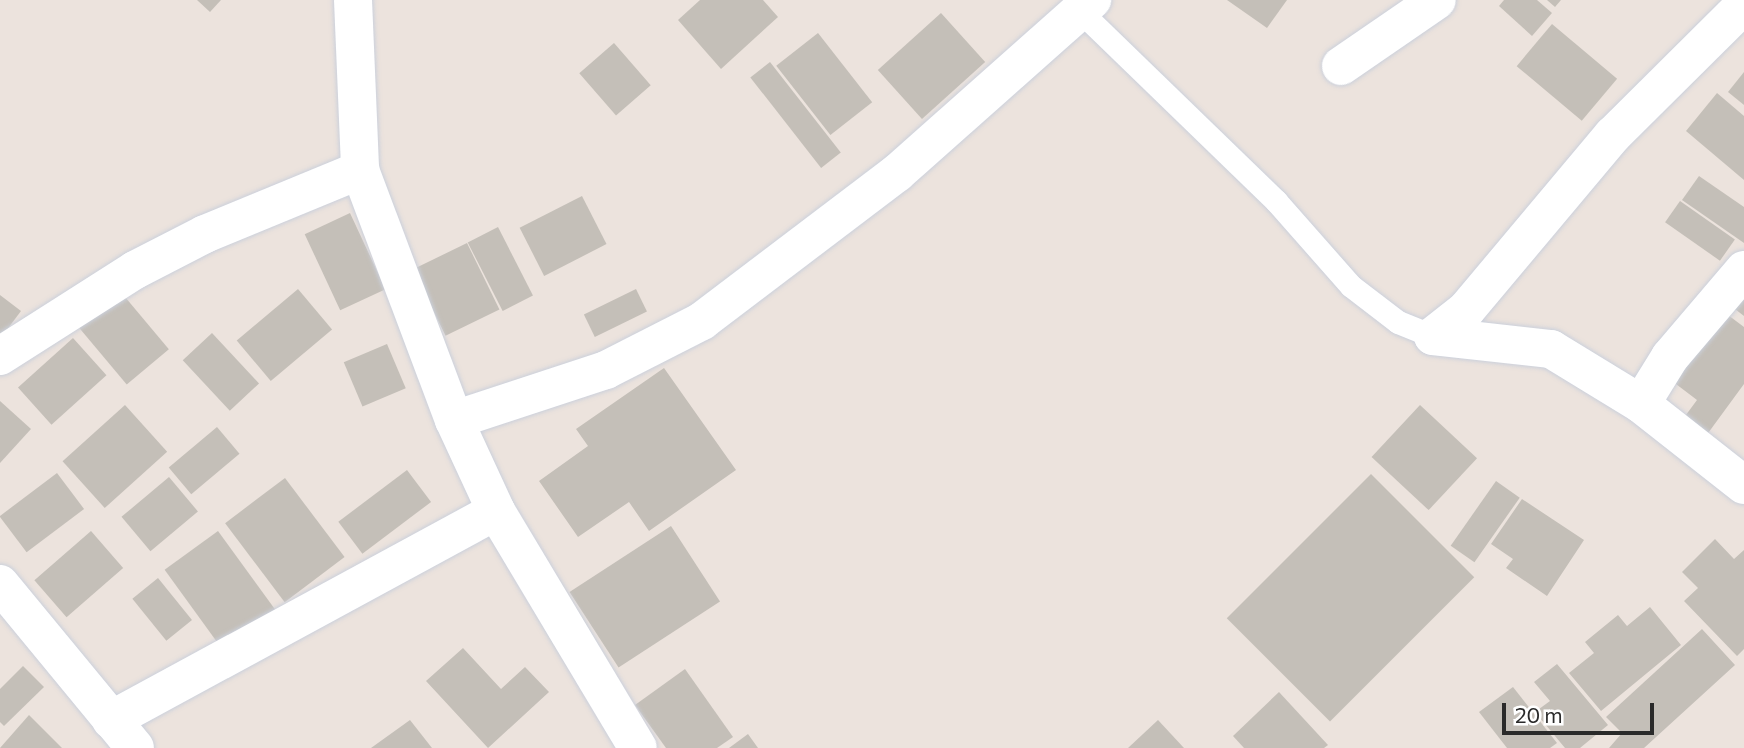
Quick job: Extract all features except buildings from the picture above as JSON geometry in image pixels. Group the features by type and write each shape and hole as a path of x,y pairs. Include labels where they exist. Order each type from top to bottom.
{"street":[{"path":"353,0 360,170 454,420 496,511 638,748"},
{"path":"1341,66 1437,0"},
{"path":"454,420 607,370 702,321 897,173 1086,5"},
{"path":"1433,336 1466,310 1614,135 1744,5"},
{"path":"0,356 135,270 205,234 360,170"},
{"path":"1641,404 1670,357 1744,270"},
{"path":"1433,336 1550,349 1641,404 1744,485"},
{"path":"0,584 123,734 496,511"}],"lane":[{"path":"1086,5 1276,201 1351,286 1398,322 1433,336"}]}
